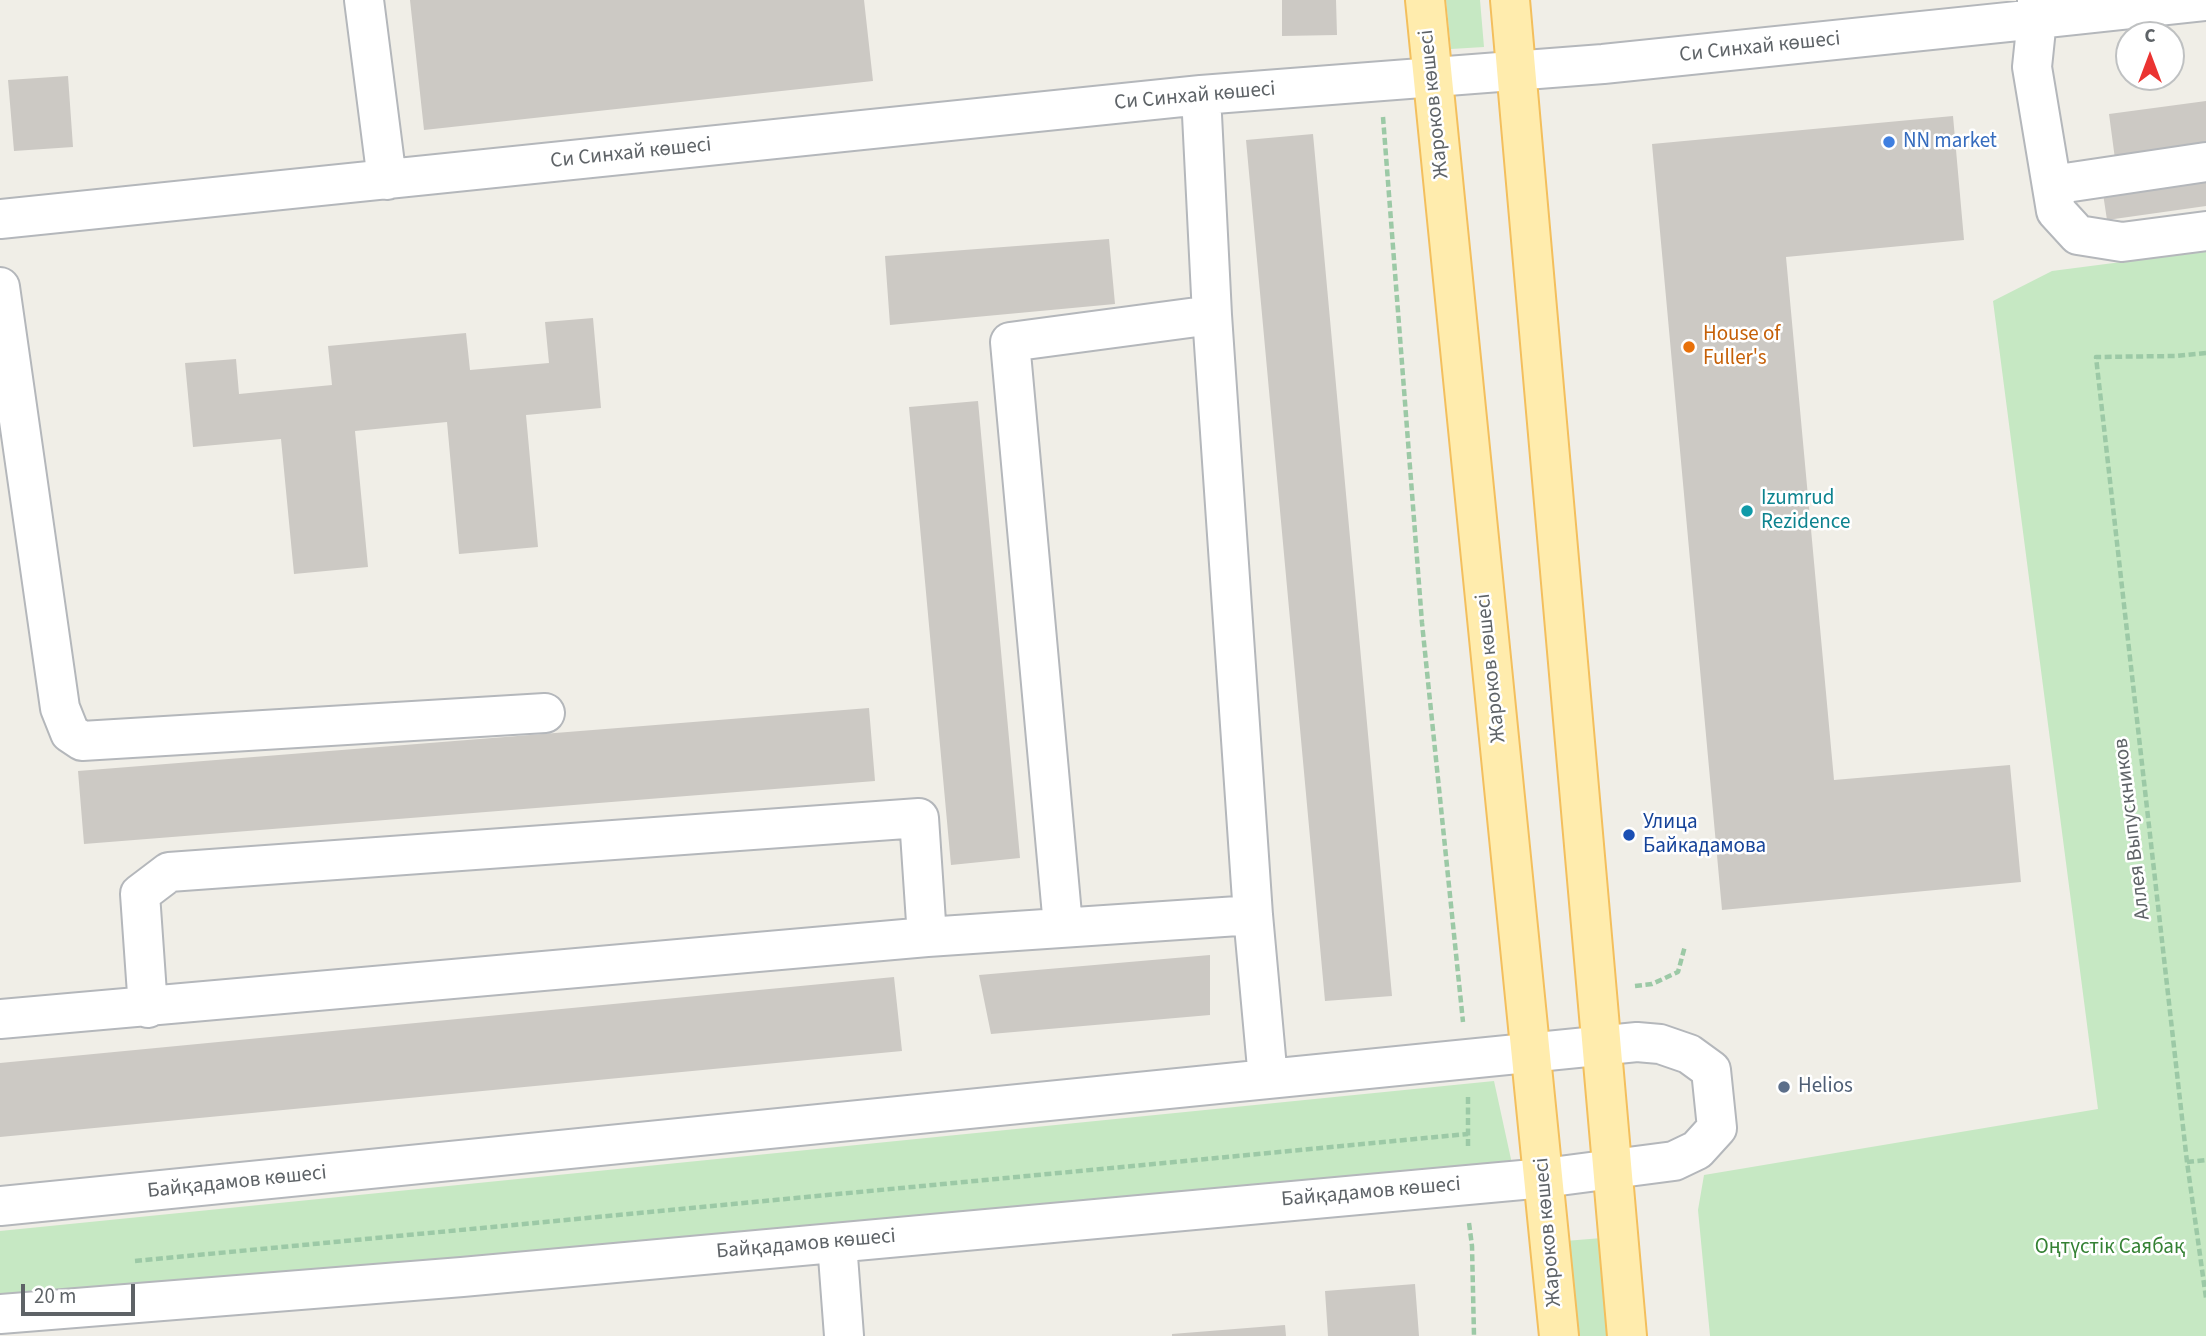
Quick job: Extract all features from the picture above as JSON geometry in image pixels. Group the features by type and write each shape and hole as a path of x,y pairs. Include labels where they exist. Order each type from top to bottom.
{"main road":[{"name":"Жароков көшесі","path":"1425,0 1559,1336"},
{"path":"1510,0 1627,1336"}],"street":[{"path":"365,0 387,180"},
{"name":"Си Синхай көшесі","path":"0,219 1201,95 1604,64 2037,9 2206,1"},
{"path":"2037,9 2032,67 2056,211 2078,235 2122,242 2206,231"},
{"path":"1201,95 1212,315 1252,915 1268,1079"},
{"path":"2052,185 2206,162"},
{"path":"0,287 60,708 70,733 82,741 545,713"},
{"path":"1063,926 1010,342 1212,315"},
{"path":"148,1008 140,894 169,872 919,818 927,937"},
{"path":"0,1019 927,937 1252,915"},
{"name":"Байқадамов көшесі","path":"0,1206 1637,1042 1660,1044 1689,1054 1711,1070 1717,1128 1698,1150 1674,1161 1544,1178 462,1277 88,1322 0,1314"},
{"path":"837,1242 844,1336"}],"path":[{"path":"1380,82 1422,623 1467,1059 1468,1184 1474,1336"},
{"name":"Аллея Выпускников","path":"2206,353 2096,357 2187,1162 2206,1298"},
{"path":"1652,984 1678,972 1685,946"},
{"path":"125,1262 1468,1134"},
{"path":"2187,1162 2206,1160"}],"green space":[{"path":"1446,0 1480,0 1484,47 1451,49"},
{"name":"Оңтүстік Саябақ","path":"2206,251 2206,1336 1710,1336 1698,1210 1704,1175 2098,1109 1993,301 2052,271"},
{"path":"1494,1081 1514,1173 0,1306 0,1231"},
{"path":"1602,1238 1611,1336 1573,1336 1565,1241"}],"building":[{"path":"410,0 864,0 873,81 424,130"},
{"path":"1282,0 1336,0 1337,35 1282,36"},
{"path":"68,76 73,147 14,151 8,80"},
{"path":"2206,101 2206,147 2115,159 2109,114"},
{"name":"Izumrud Rezidence","path":"1953,116 1964,240 1786,257 1834,780 2010,765 2021,882 1722,910 1652,144"},
{"path":"1313,134 1392,996 1325,1001 1246,140"},
{"path":"2206,172 2206,206 2107,220 2102,187"},
{"path":"1109,239 1115,304 890,325 885,256"},
{"path":"593,318 601,408 526,415 538,547 459,554 447,422 355,431 368,567 294,574 281,439 193,447 185,363 236,359 239,394 332,385 328,346 466,333 470,370 549,363 545,322"},
{"path":"978,401 1020,858 951,865 909,407"},
{"path":"869,708 875,781 84,844 78,771"},
{"path":"1210,955 1210,1015 991,1034 979,975"},
{"path":"894,977 902,1051 0,1137 0,1063"},
{"path":"1415,1284 1419,1336 1328,1336 1325,1291"},
{"path":"1285,1325 1286,1336 1172,1336 1172,1334"}],"place":[{"name":"NN market","path":"1889,142"},
{"name":"House of Fuller's","path":"1689,347"},
{"name":"Izumrud Rezidence","path":"1747,511"},
{"name":"Улица Байкадамова","path":"1629,835"},
{"name":"Helios","path":"1784,1087"}]}
